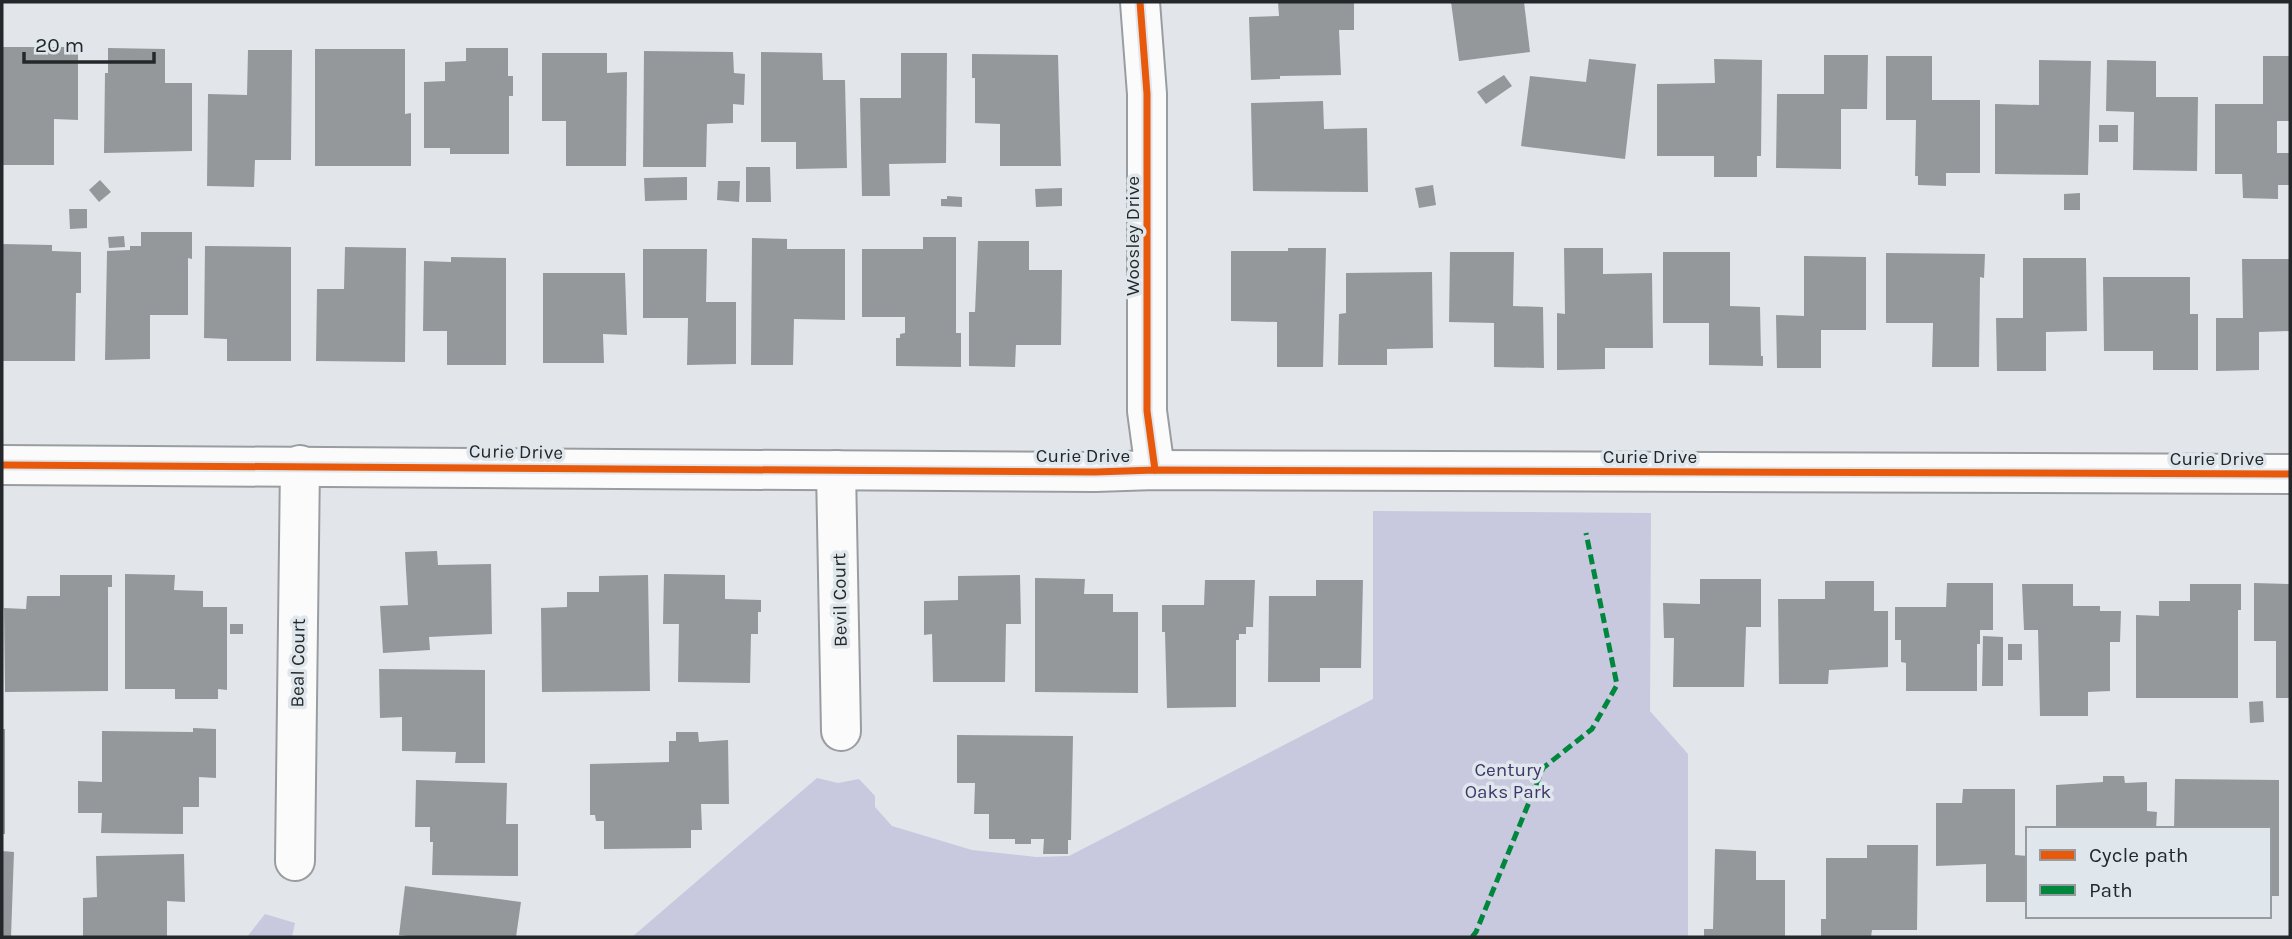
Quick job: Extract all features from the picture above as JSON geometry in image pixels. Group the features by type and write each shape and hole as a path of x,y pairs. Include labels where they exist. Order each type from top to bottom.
{"street":[{"name":"Woosley Drive","path":"1140,2 1147,94 1147,411 1155,470"},
{"name":"Curie Drive","path":"2,465 2290,474"},
{"name":"Beal Court","path":"295,861 300,465"},
{"name":"Bevil Court","path":"836,470 841,731"}],"green space":[{"name":"Century Oaks Park","path":"1373,511 1651,513 1650,711 1688,754 1688,937 632,937 817,778 838,783 859,779 875,796 875,807 892,826 972,850 1036,857 1069,856 1373,699"},
{"path":"265,914 295,923 292,937 247,937"}],"building":[{"path":"1278,2 1354,2 1354,30 1339,30 1341,75 1280,76 1280,79 1251,80 1249,17 1279,16"},
{"path":"1451,2 1524,2 1530,52 1459,61"},
{"path":"2,47 78,47 78,120 54,119 54,165 2,165"},
{"path":"108,48 165,49 165,83 192,83 192,151 104,153"},
{"path":"466,48 508,48 508,76 513,76 513,96 509,96 509,154 450,154 450,148 424,148 424,82 445,81 445,62 466,61"},
{"path":"315,49 405,49 405,114 411,113 411,166 315,166"},
{"path":"248,50 292,50 291,160 255,160 254,187 207,186 208,94 247,95"},
{"path":"644,51 733,52 734,73 745,74 744,105 733,104 733,123 707,124 706,167 643,167"},
{"path":"761,52 822,53 823,80 845,80 847,168 796,169 796,142 761,142"},
{"path":"542,53 607,53 607,73 627,72 626,166 566,166 566,121 542,121"},
{"path":"901,53 947,53 946,163 889,164 890,196 862,196 860,98 901,98"},
{"path":"972,54 1058,55 1061,166 1000,166 1000,124 975,123"},
{"path":"1824,55 1868,55 1867,109 1841,109 1841,169 1776,168 1777,94 1824,94"},
{"path":"1886,56 1932,56 1932,100 1980,100 1980,173 1946,173 1946,186 1918,185 1918,176 1915,176 1916,120 1886,120"},
{"path":"2263,56 2290,56 2290,121 2277,121 2277,153 2290,153 2290,185 2278,185 2278,199 2243,198 2242,174 2215,174 2215,104 2263,104"},
{"path":"1589,59 1636,64 1625,159 1521,146 1530,76 1586,82"},
{"path":"1714,59 1762,60 1761,156 1757,156 1757,177 1714,177 1714,156 1657,156 1657,84 1715,83"},
{"path":"2039,60 2091,61 2088,175 1995,174 1995,104 2039,105"},
{"path":"2107,60 2156,61 2156,97 2198,97 2197,171 2133,170 2134,112 2106,111"},
{"path":"1504,75 1512,86 1486,104 1477,92"},
{"path":"1323,101 1324,129 1367,128 1368,192 1253,191 1251,103"},
{"path":"2099,125 2118,125 2118,142 2099,142"},
{"path":"746,167 770,167 771,202 746,202"},
{"path":"687,177 687,200 645,201 644,178"},
{"path":"100,180 111,192 99,202 89,190"},
{"path":"718,181 740,181 739,202 717,200"},
{"path":"1433,185 1436,205 1419,208 1415,188"},
{"path":"1062,188 1062,206 1036,207 1035,189"},
{"path":"2080,193 2080,210 2064,210 2064,194"},
{"path":"947,196 962,197 962,207 941,206 941,199 947,199"},
{"path":"69,209 87,209 87,228 70,229"},
{"path":"141,232 192,232 192,259 188,258 188,315 150,315 150,359 105,360 107,251 130,250 130,246 141,246"},
{"path":"124,236 125,247 109,248 108,237"},
{"path":"923,237 956,237 956,333 961,333 961,367 896,366 896,338 905,333 905,317 862,317 862,249 923,249"},
{"path":"752,238 787,239 787,249 845,249 845,320 794,319 793,365 751,365"},
{"path":"978,241 1029,241 1029,270 1062,270 1061,345 1016,345 1015,367 969,366 969,312 975,312"},
{"path":"2,244 52,245 52,251 81,252 81,293 76,293 75,361 2,361"},
{"path":"205,246 291,247 291,361 227,361 227,339 204,338"},
{"path":"345,247 406,248 405,362 316,361 317,289 344,289"},
{"path":"1288,248 1326,248 1323,367 1277,367 1277,322 1231,321 1231,251 1288,251"},
{"path":"1564,248 1603,248 1603,274 1652,273 1653,348 1605,348 1605,369 1557,370 1557,313 1565,314"},
{"path":"643,249 707,249 706,302 736,302 736,364 687,365 688,318 643,318"},
{"path":"1450,252 1514,252 1513,306 1543,307 1544,368 1494,367 1494,323 1449,322"},
{"path":"1663,252 1730,252 1730,306 1760,307 1763,366 1709,365 1709,323 1663,323"},
{"path":"1886,253 1985,254 1984,278 1980,277 1979,367 1932,367 1933,323 1886,323"},
{"path":"1804,256 1866,257 1866,330 1821,330 1821,368 1777,368 1776,315 1804,316"},
{"path":"451,257 506,258 506,365 447,365 447,331 423,331 424,261 451,262"},
{"path":"2023,258 2086,258 2087,331 2046,332 2046,371 1997,371 1996,318 2023,318"},
{"path":"2242,259 2290,259 2290,331 2259,332 2259,370 2216,371 2216,318 2243,318"},
{"path":"1432,272 1433,348 1387,349 1387,365 1338,365 1339,314 1346,313 1346,273"},
{"path":"543,273 625,273 627,335 603,334 604,363 543,363"},
{"path":"2103,277 2190,277 2190,314 2198,314 2198,370 2153,370 2153,351 2104,351"},
{"path":"437,551 438,565 491,564 492,634 429,637 430,650 383,653 380,606 408,605 405,552"},
{"path":"125,574 175,575 174,590 203,591 203,607 227,607 227,690 218,689 218,699 175,699 175,689 125,689"},
{"path":"664,574 725,575 725,599 761,600 758,634 751,634 750,683 678,682 679,624 663,624"},
{"path":"60,575 112,575 112,587 108,587 108,691 5,692 4,608 26,609 27,596 60,596"},
{"path":"648,575 650,691 542,692 541,608 567,607 567,592 599,592 599,576"},
{"path":"1020,575 1021,624 1006,624 1005,682 933,682 932,634 924,635 924,601 958,600 958,576"},
{"path":"1035,578 1085,579 1084,594 1113,594 1113,612 1138,612 1138,693 1035,692"},
{"path":"1700,579 1761,579 1761,627 1746,627 1744,687 1673,687 1674,638 1664,638 1663,603 1700,604"},
{"path":"1205,580 1255,580 1253,627 1246,627 1246,634 1239,634 1239,640 1236,640 1236,707 1167,708 1162,605 1204,605"},
{"path":"1316,580 1363,580 1361,668 1320,668 1320,682 1268,682 1269,596 1316,596"},
{"path":"1825,581 1874,581 1874,611 1888,611 1888,667 1829,670 1828,684 1779,684 1778,599 1825,599"},
{"path":"1947,583 1993,583 1993,630 1980,630 1980,644 1977,644 1977,691 1906,691 1906,663 1901,662 1901,640 1895,640 1895,607 1946,607"},
{"path":"2254,583 2290,584 2290,698 2276,698 2276,641 2254,641"},
{"path":"2022,584 2073,584 2073,606 2100,606 2100,611 2121,611 2120,642 2110,642 2110,691 2088,692 2088,716 2040,716 2038,630 2024,630"},
{"path":"2190,584 2241,584 2241,610 2238,610 2238,698 2136,698 2136,615 2159,616 2159,601 2190,601"},
{"path":"230,624 243,624 243,634 230,634"},
{"path":"1983,636 2003,637 2003,686 1982,686"},
{"path":"2008,644 2022,644 2022,660 2008,660"},
{"path":"379,669 485,670 485,763 455,763 456,752 402,751 402,717 380,718"},
{"path":"2263,701 2264,722 2250,723 2249,702"},
{"path":"193,728 216,729 216,778 199,777 199,807 183,807 183,834 101,833 102,813 78,813 78,781 102,782 102,731 193,732"},
{"path":"2,729 5,729 5,834 2,834"},
{"path":"676,732 698,732 699,742 728,740 729,804 701,804 702,830 691,830 691,848 604,849 604,821 596,821 595,815 590,815 590,764 669,762 669,741 676,741"},
{"path":"957,735 1073,736 1071,840 1068,840 1068,854 1043,854 1044,839 1031,839 1031,844 1015,844 1015,839 989,839 989,814 974,814 975,783 957,783"},
{"path":"2103,776 2124,776 2125,783 2147,782 2147,811 2157,812 2156,827 2056,827 2056,785 2103,782"},
{"path":"2175,779 2279,780 2279,896 2271,896 2271,827 2174,827"},
{"path":"416,780 507,783 506,824 518,824 518,876 432,875 433,842 430,842 430,827 415,827"},
{"path":"1963,789 2015,789 2015,855 2026,856 2026,902 1986,902 1986,864 1936,866 1936,803 1962,803"},
{"path":"1867,845 1918,845 1917,930 1872,930 1871,937 1821,937 1821,919 1826,919 1826,858 1867,858"},
{"path":"1715,849 1756,851 1756,880 1785,880 1785,937 1704,937 1704,929 1713,929"},
{"path":"2,851 14,852 11,937 2,937"},
{"path":"184,854 185,902 167,901 167,937 83,937 83,898 97,897 96,856"},
{"path":"405,886 521,902 516,937 399,935"}],"marked path":[{"path":"1472,937 1543,768 1592,729 1617,685 1586,533"}],"cycle path":[{"path":"1140,2 1147,94 1147,411 1155,470"},
{"path":"2,465 1095,472 1155,470 2290,474"}]}
